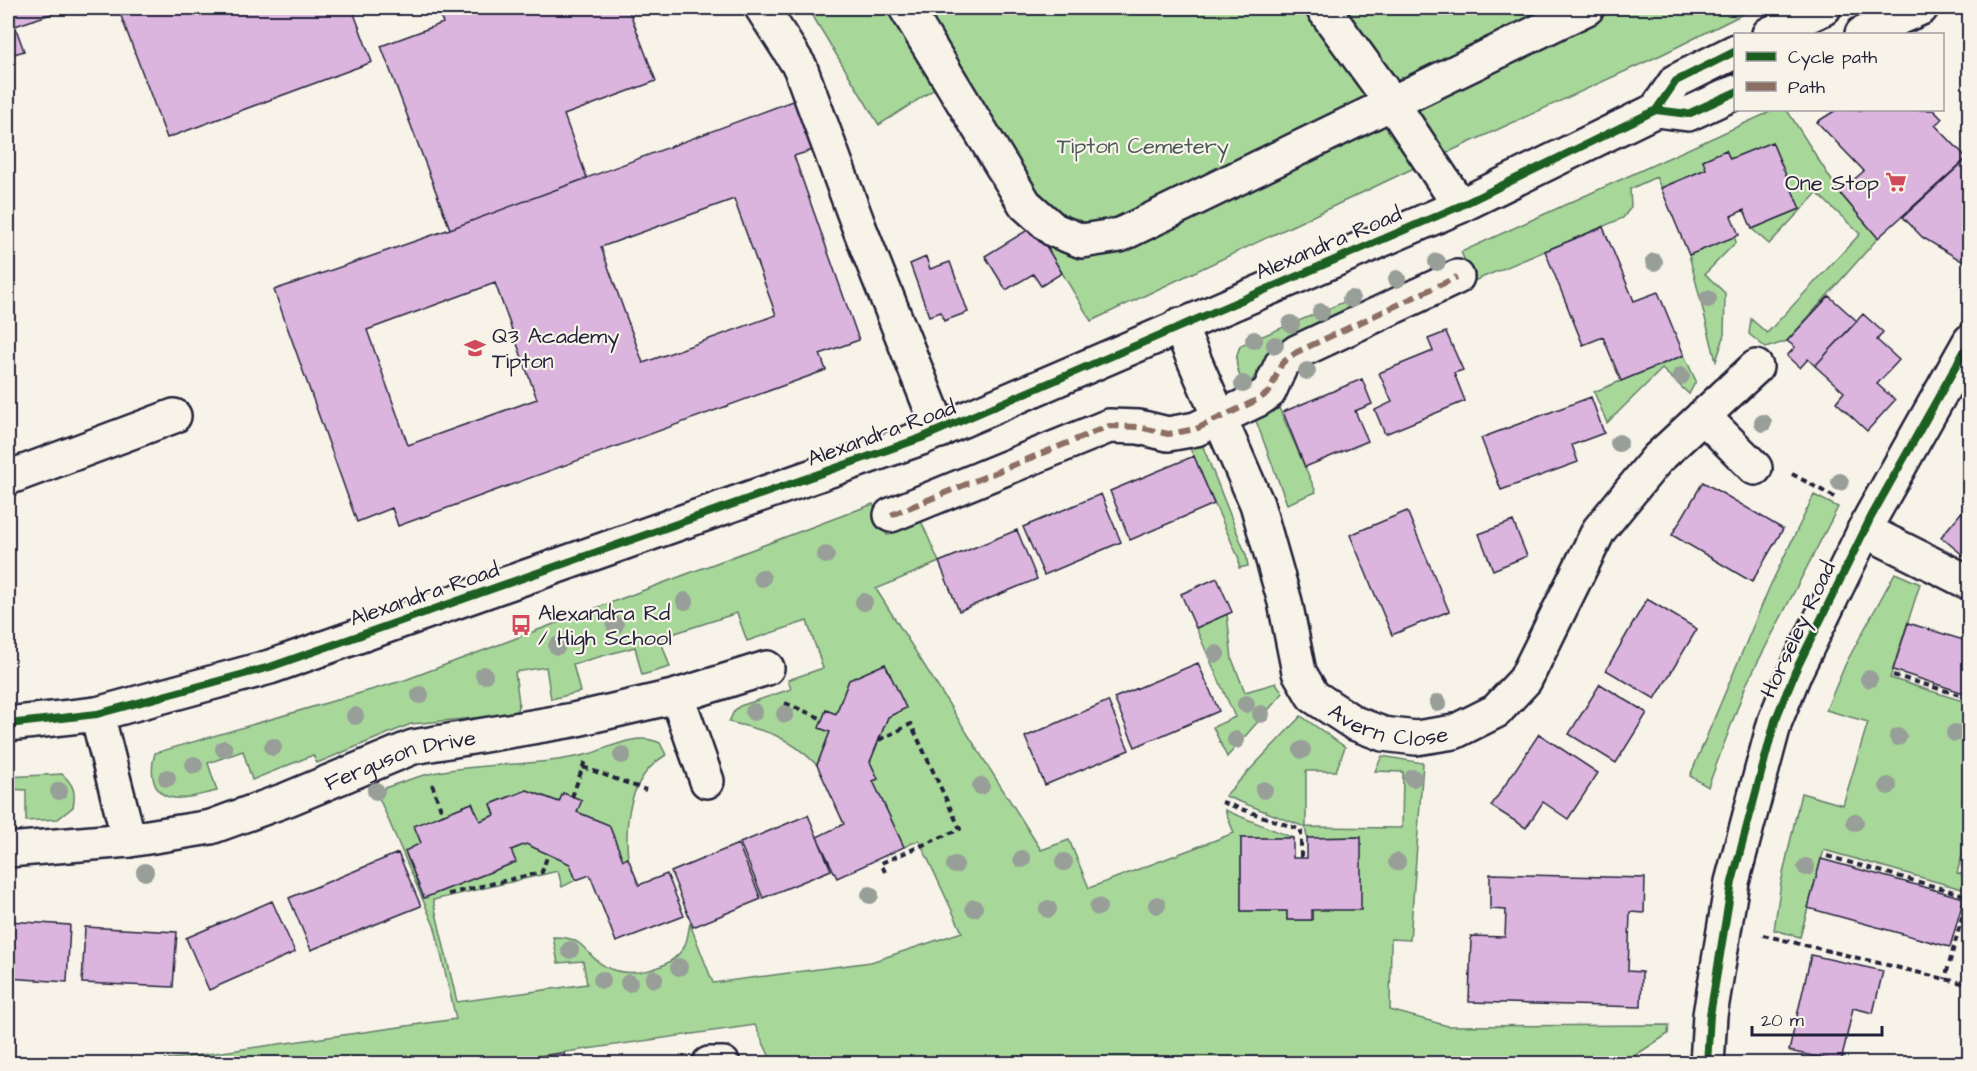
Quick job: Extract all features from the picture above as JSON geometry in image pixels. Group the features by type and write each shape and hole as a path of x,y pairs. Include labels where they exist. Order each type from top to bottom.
{"street":[{"path":"762,8 800,67 859,227 940,430"},
{"path":"906,8 1025,204 1054,230 1082,241 1120,235 1587,8"},
{"path":"1323,8 1392,104 1460,206"},
{"path":"1771,33 1824,8"},
{"path":"1864,33 1921,8"},
{"path":"1734,52 1676,81 1656,110 1688,114 1734,93"},
{"name":"Alexandra Road","path":"8,723 97,714 270,667 940,430 1179,325 1460,206 1656,110"},
{"path":"891,515 1109,426 1139,427 1168,434 1196,429 1269,392 1282,363 1297,352 1457,278"},
{"name":"Avern Close","path":"1179,325 1257,504 1285,602 1299,672 1313,696 1354,723 1383,734 1416,738 1454,732 1496,711 1525,680 1599,530 1657,459 1756,367"},
{"name":"Horseley Road","path":"1707,1064 1710,1015 1732,882 1775,722 1795,672 1868,524 1970,341"},
{"path":"8,478 174,416"},
{"path":"1704,416 1755,468"},
{"path":"1868,524 1970,583"},
{"name":"Ferguson Drive","path":"8,850 129,840 211,827 288,800 413,747 573,720 677,696 767,668"},
{"path":"677,696 707,781"},
{"path":"97,714 129,840"},
{"path":"709,1064 723,1064"}],"path":[{"path":"1755,468 1773,464 1868,524"},
{"path":"1893,675 1970,698"},
{"path":"879,740 911,724 960,829 881,863 885,872"},
{"path":"583,767 646,790"},
{"path":"1222,802 1301,830 1301,858"},
{"path":"1963,867 1970,846"},
{"path":"448,894 542,872 548,854"},
{"path":"1827,856 1968,896 1945,979"},
{"path":"1725,925 1970,985"}],"green space":[{"name":"Tipton Cemetery","path":"808,8 1755,8 1663,54 1431,160 1091,321 1034,226 942,84 879,125"},
{"path":"1772,111 1788,111 1839,192 1878,238 1787,341 1766,348 1749,334 1751,319 1767,333 1860,234 1817,193 1769,244 1752,229 1800,209 1772,142 1730,159 1726,151 1703,160 1706,169 1661,188 1656,177 1630,189 1631,207 1623,218 1474,281 1461,252"},
{"path":"1734,236 1736,242 1705,274 1725,293 1724,337 1716,361 1689,255"},
{"path":"1351,299 1354,311 1273,351 1259,368 1246,392 1237,363 1241,345"},
{"path":"1684,355 1696,381 1689,394 1662,369 1607,423 1594,392"},
{"path":"1279,408 1316,492 1287,504 1255,418"},
{"path":"1202,444 1246,555 1248,566 1239,568 1239,559 1189,446"},
{"path":"1814,495 1838,507 1746,685 1708,787 1690,776 1770,586"},
{"path":"873,504 887,535 921,521 939,562 876,589 1041,850 1069,840 1089,888 1234,833 1225,810 1293,838 1241,838 1241,911 1287,911 1287,920 1312,920 1312,910 1360,837 1307,838 1305,827 1225,796 1301,716 1345,747 1336,771 1306,771 1306,827 1402,828 1403,772 1375,771 1382,756 1423,763 1410,940 1391,939 1390,1010 1448,1026 1669,1025 1668,1034 1628,1060 1628,1064 773,1064 755,1025 481,1064 136,1064 456,1019 435,928 376,791 433,773 570,758 633,740 651,740 660,743 666,755 644,774 637,787 627,828 628,858 623,860 609,825 577,812 563,793 559,802 527,790 491,804 495,815 480,821 472,803 415,826 421,843 405,851 424,898 515,862 511,850 526,844 570,864 576,880 562,887 558,871 433,900 457,1002 587,984 583,961 558,963 553,937 579,943 606,967 616,971 638,972 659,967 678,955 684,947 690,924 713,983 871,962 962,932 919,840 904,847 873,781 878,778 870,762 888,717 906,708 885,664 849,680 836,714 826,710 820,728 830,732 817,765 796,747 777,736 729,722 734,711 740,706 791,689 788,680 823,668 807,621 747,641 737,613 660,638 670,667 642,675 635,647 573,664 580,692 551,699 546,667 515,672 519,703 516,714 411,724 317,763 313,755 252,780 243,751 208,763 217,791 172,798 158,790 153,778 155,753 405,680"},
{"path":"1895,573 1920,584 1890,678 1969,703 1969,831 1957,873 1969,876 1969,891 1824,850 1800,937 1774,930 1781,883 1801,793 1843,805 1868,722 1826,710 1846,663"},
{"path":"1227,614 1232,659 1245,692 1276,683 1283,693 1227,757 1213,727 1235,717 1196,628"},
{"path":"62,774 73,789 73,807 58,819 26,821 26,790 8,789 8,777"}],"building":[{"path":"8,8 69,8 15,26 24,51 8,56"},
{"path":"118,8 352,8 372,62 167,138"},
{"path":"437,8 628,8 656,81 564,115 587,178 450,229 381,46 443,23"},
{"path":"795,100 813,150 794,156 859,340 820,354 826,370 398,526 392,508 357,522 274,290 450,229","holes":["734,199 776,315 643,363 601,247","495,283 537,399 408,445 367,330"]},
{"name":"One Stop","path":"1834,111 1934,111 1942,119 1935,125 1967,158 1878,238 1839,192 1864,171 1817,122"},
{"path":"1772,142 1800,209 1752,229 1744,210 1731,216 1739,235 1689,255 1661,188 1706,169 1703,160 1726,150 1730,159"},
{"path":"1970,156 1970,266 1922,237 1903,217"},
{"path":"1034,226 1062,273 1041,286 1033,274 1006,290 985,256"},
{"path":"1603,227 1634,301 1658,292 1684,355 1621,381 1603,337 1583,345 1545,251"},
{"path":"926,257 930,269 950,262 968,312 944,321 941,312 929,316 910,264"},
{"path":"1829,296 1857,321 1815,366 1808,359 1800,368 1787,356 1795,347 1787,341"},
{"path":"1863,314 1883,332 1877,340 1899,360 1877,384 1895,400 1867,431 1836,402 1844,392 1815,366"},
{"path":"1446,332 1463,370 1454,373 1465,401 1385,434 1375,410 1392,402 1379,373 1433,351 1428,339"},
{"path":"1362,379 1372,404 1355,411 1368,441 1305,467 1283,412"},
{"path":"1591,397 1604,433 1572,445 1578,462 1501,490 1481,438"},
{"path":"1194,456 1214,504 1130,540 1110,491"},
{"path":"1703,482 1783,529 1752,582 1672,535"},
{"path":"1101,494 1121,542 1044,575 1023,527"},
{"path":"1970,502 1970,561 1941,537"},
{"path":"1407,511 1449,611 1392,635 1350,535"},
{"path":"1513,521 1527,556 1493,570 1479,534"},
{"path":"1017,530 1037,579 959,611 939,562"},
{"path":"1217,578 1232,612 1196,628 1181,594"},
{"path":"1647,599 1697,629 1655,699 1606,670"},
{"path":"1908,623 1970,642 1970,695 1893,670"},
{"path":"1198,663 1219,711 1135,747 1114,698"},
{"path":"885,664 906,708 888,717 870,762 878,779 873,781 904,847 837,878 817,837 844,824 817,765 830,732 819,728 826,710 836,714 849,680"},
{"path":"1600,684 1647,713 1616,763 1569,734"},
{"path":"1108,701 1129,750 1045,785 1025,737"},
{"path":"1539,734 1598,773 1568,819 1543,802 1526,828 1491,806"},
{"path":"527,790 559,802 563,793 582,800 577,812 609,825 623,860 628,858 639,885 667,874 684,916 616,942 590,875 576,880 570,864 526,844 511,850 516,862 424,898 405,851 421,843 414,826 472,803 480,821 495,815 491,804"},
{"path":"808,815 831,870 763,898 740,843"},
{"path":"1361,837 1361,910 1312,910 1312,920 1287,920 1287,911 1241,911 1241,838 1293,838 1293,858 1307,858 1307,838"},
{"path":"738,844 761,899 693,927 671,872"},
{"path":"398,853 421,906 311,950 289,898"},
{"path":"1821,859 1964,898 1950,947 1808,908"},
{"path":"1490,874 1645,878 1644,913 1630,912 1628,971 1642,972 1641,1007 1469,1002 1471,936 1505,937 1506,910 1490,909"},
{"path":"272,901 295,952 209,990 186,938"},
{"path":"8,921 70,925 67,982 8,978"},
{"path":"85,927 177,932 173,987 82,983"},
{"path":"1811,955 1883,971 1873,1013 1853,1008 1841,1062 1789,1051"},
{"path":"564,1053 566,1064 481,1064"}],"marked path":[{"path":"891,515 1109,426 1139,427 1168,434 1196,429 1269,392 1282,363 1297,352 1457,277"}],"cycle path":[{"path":"1656,110 1676,81 1734,52"},
{"path":"8,724 97,714 270,667 921,438 1460,206 1656,110 1688,114 1734,93"},
{"path":"1707,1064 1710,1015 1732,882 1775,721 1795,672 1871,517 1970,341"}],"place":[{"name":"One Stop","path":"1896,182"},
{"name":"Q3 Academy Tipton","path":"475,348"},
{"name":"Alexandra Rd / High School","path":"521,625"}]}
